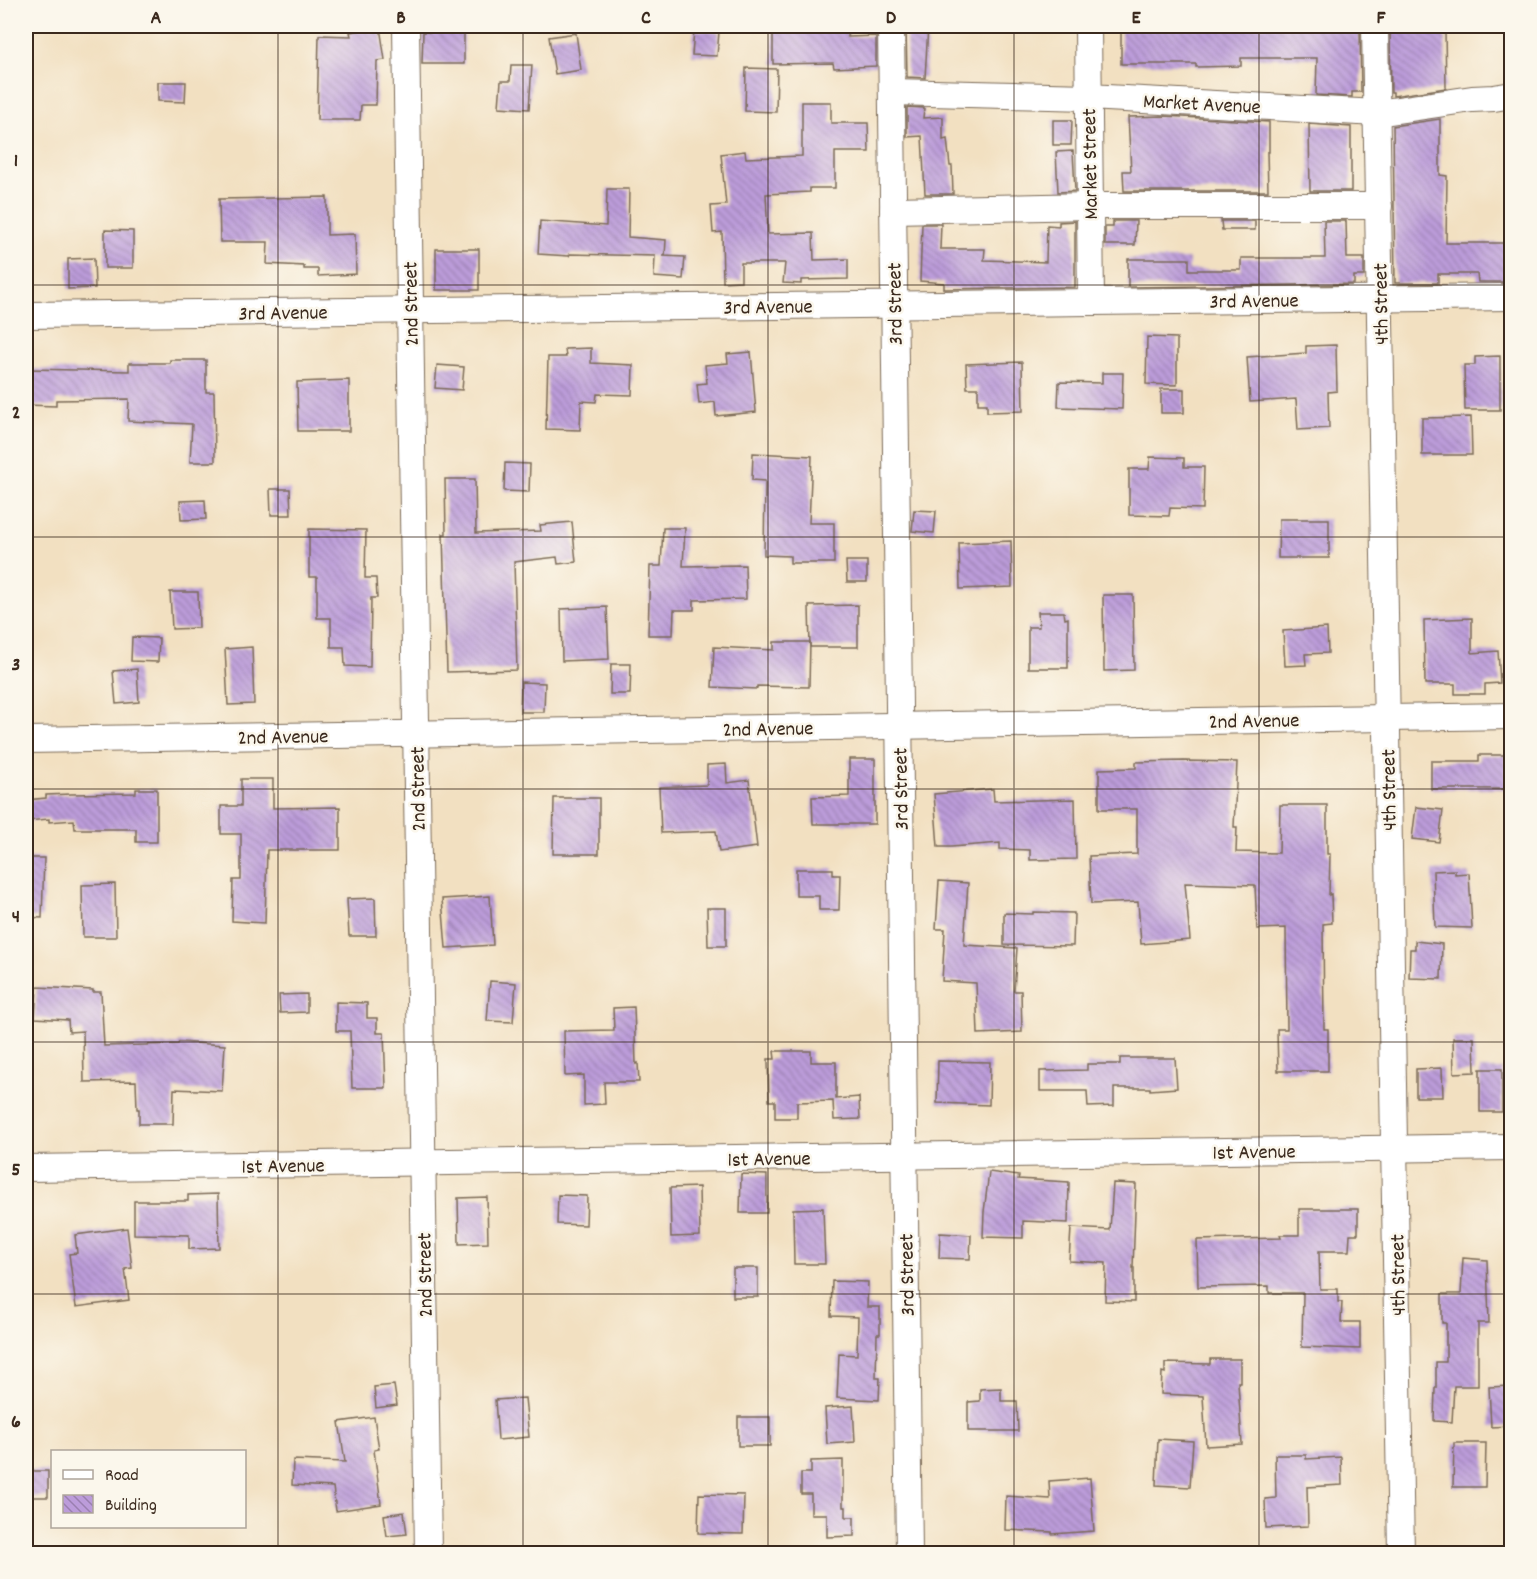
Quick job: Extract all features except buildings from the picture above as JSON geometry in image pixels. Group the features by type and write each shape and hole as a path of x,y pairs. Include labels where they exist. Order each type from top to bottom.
{"street":[{"name":"2nd Street","path":"406,26 428,1554"},
{"name":"3rd Street","path":"891,26 909,1554"},
{"name":"Market Street","path":"1088,26 1091,302"},
{"name":"4th Street","path":"1376,26 1401,1554"},
{"name":"Market Avenue","path":"892,92 1089,97 1377,113 1512,95"},
{"path":"893,210 1090,206 1379,206"},
{"name":"3rd Avenue","path":"26,315 1512,297"},
{"name":"2nd Avenue","path":"26,740 1512,716"},
{"name":"1st Avenue","path":"26,1168 1512,1147"}]}
